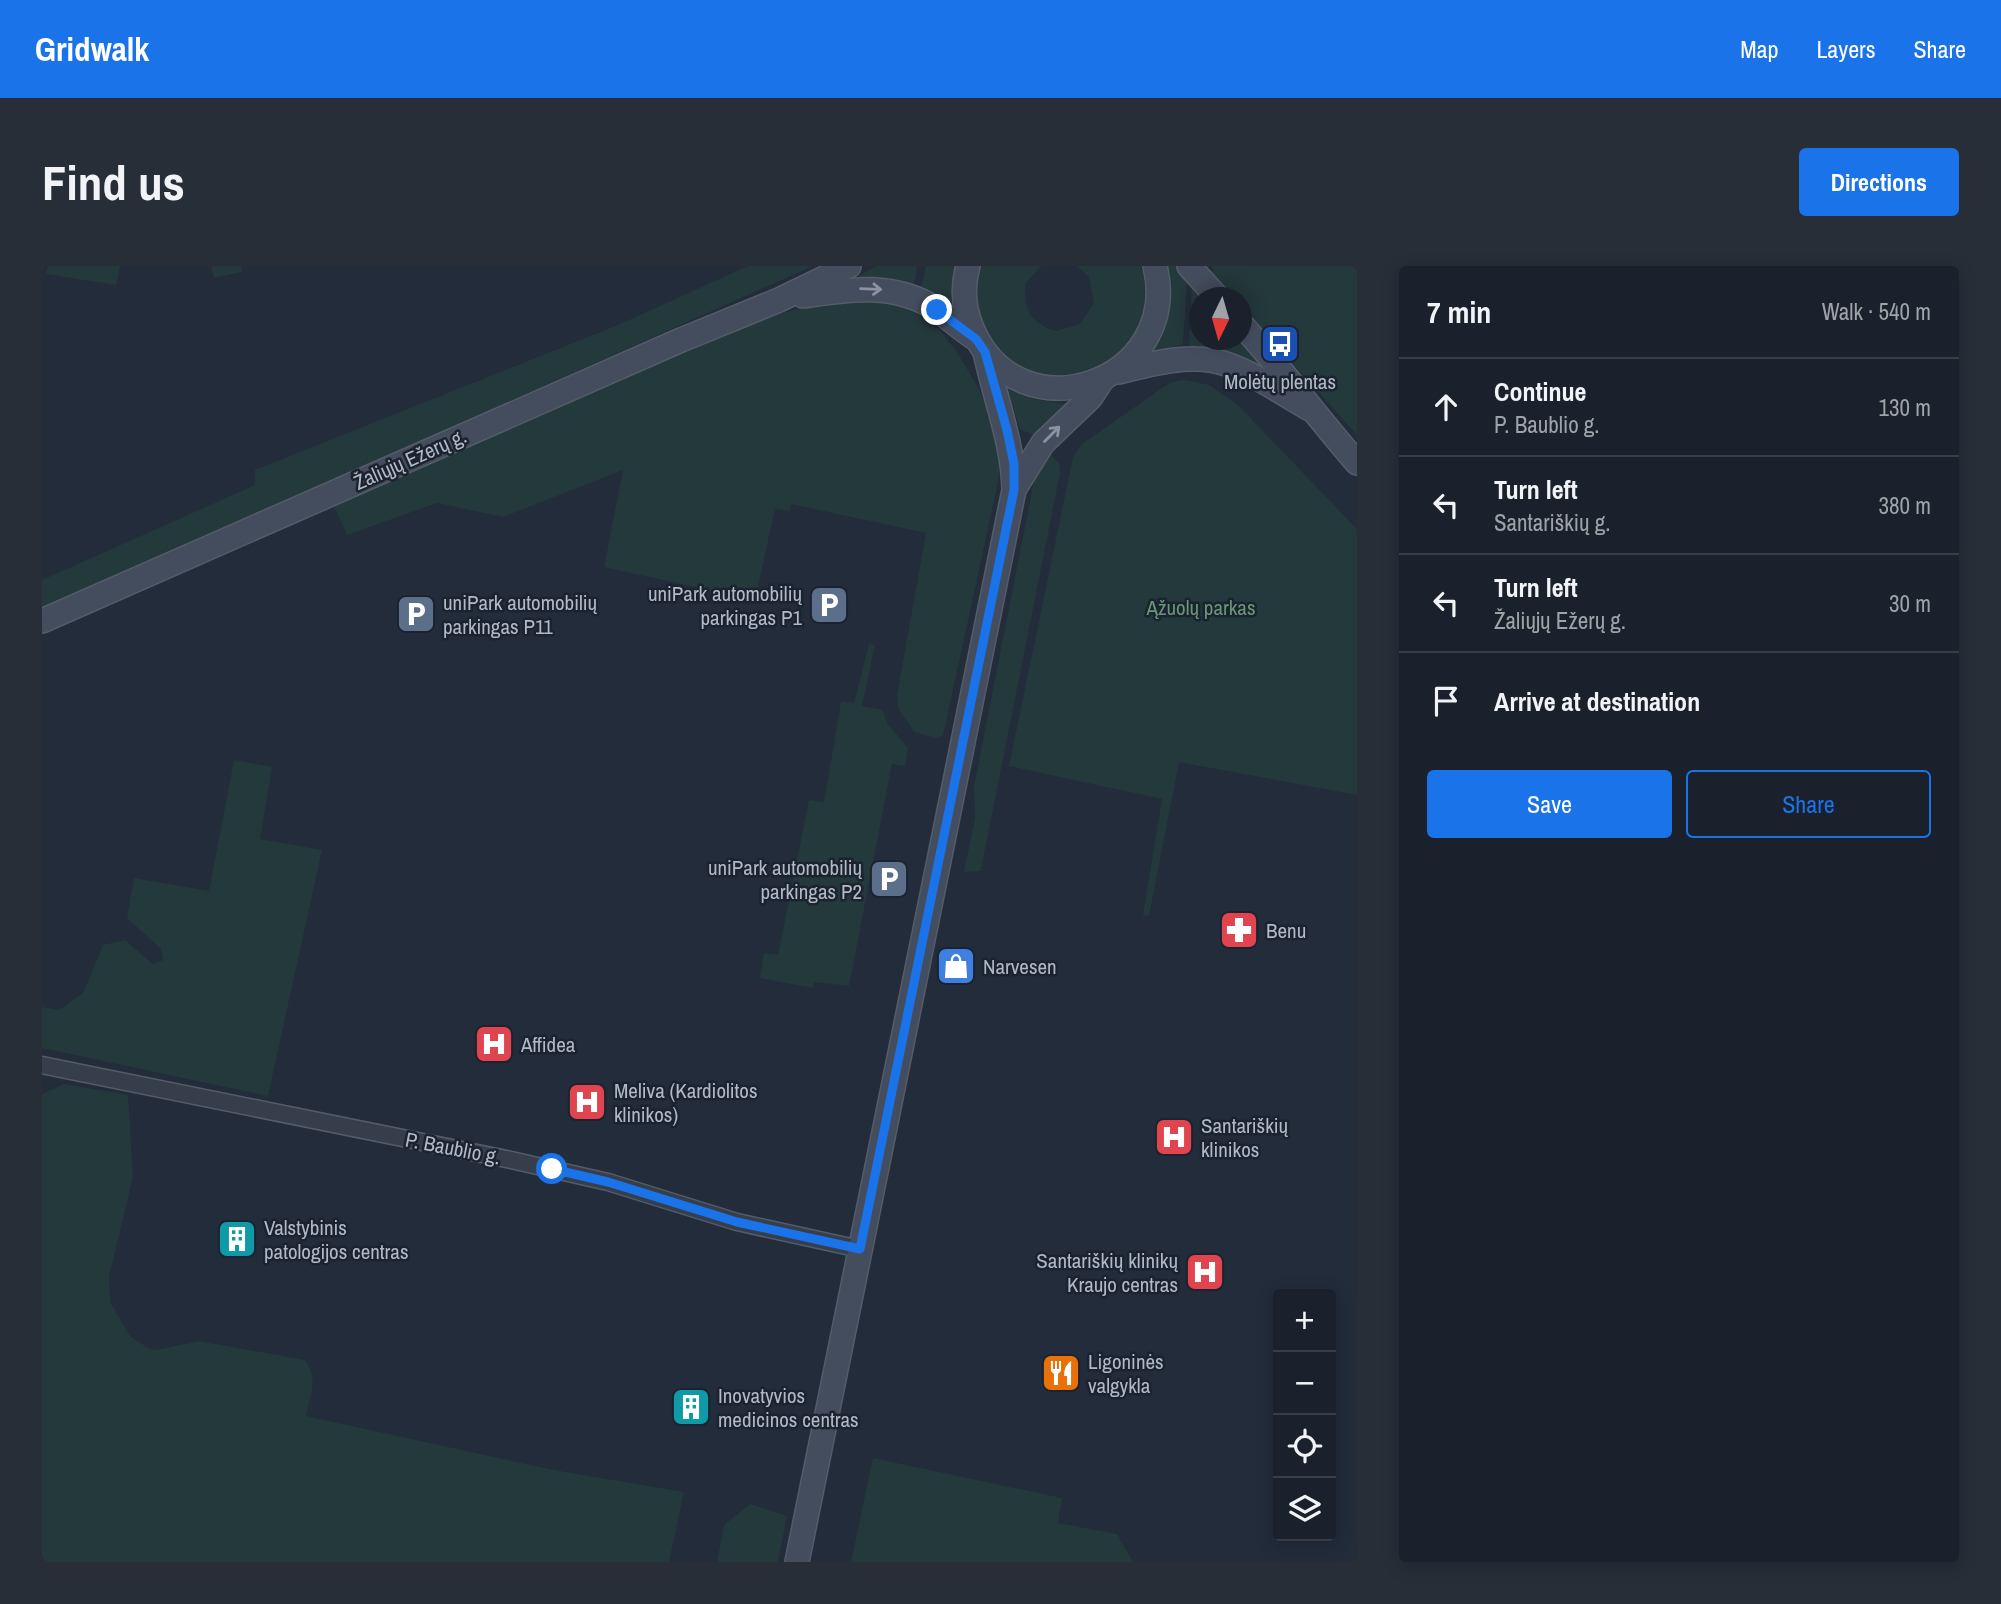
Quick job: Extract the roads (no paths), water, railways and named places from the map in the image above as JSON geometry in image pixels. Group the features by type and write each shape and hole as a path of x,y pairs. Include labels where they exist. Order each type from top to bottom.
{"main road":[{"name":"Žaliųjų Ežerų g.","path":"42,621 681,340 779,300 849,266"},
{"path":"797,1562 1014,490 1014,464 1007,430 981,346 968,319 964,297 968,266"},
{"path":"1014,490 1043,443 1084,404 1107,377 1132,359 1154,322 1158,301 1155,266"},
{"path":"1189,266 1208,287"},
{"name":"Žaliųjų Ežerų g.","path":"779,300 860,289 896,291 937,310 981,346 1000,368 1039,386 1060,389 1164,360 1209,358 1243,369 1308,408"},
{"path":"1252,336 1283,369 1308,408 1357,463"}],"street":[{"name":"P. Baublio g.","path":"42,1065 521,1162 608,1182 737,1222 860,1249"}],"place":[{"name":"Molėtų plentas","path":"1280,344"},
{"name":"uniPark automobilių parkingas P1","path":"829,605"},
{"name":"uniPark automobilių parkingas P11","path":"416,614"},
{"name":"uniPark automobilių parkingas P2","path":"889,879"},
{"name":"Benu","path":"1239,930"},
{"name":"Narvesen","path":"956,966"},
{"name":"Affidea","path":"494,1044"},
{"name":"Meliva (Kardiolitos klinikos)","path":"587,1102"},
{"name":"Santariškių klinikos","path":"1174,1137"},
{"name":"Valstybinis patologijos centras","path":"237,1239"},
{"name":"Santariškių klinikų Kraujo centras","path":"1205,1272"},
{"name":"Ligoninės valgykla","path":"1061,1373"},
{"name":"Inovatyvios medicinos centras","path":"691,1407"}],"park label":[{"name":"Ąžuolų parkas","path":"1201,607"}]}
